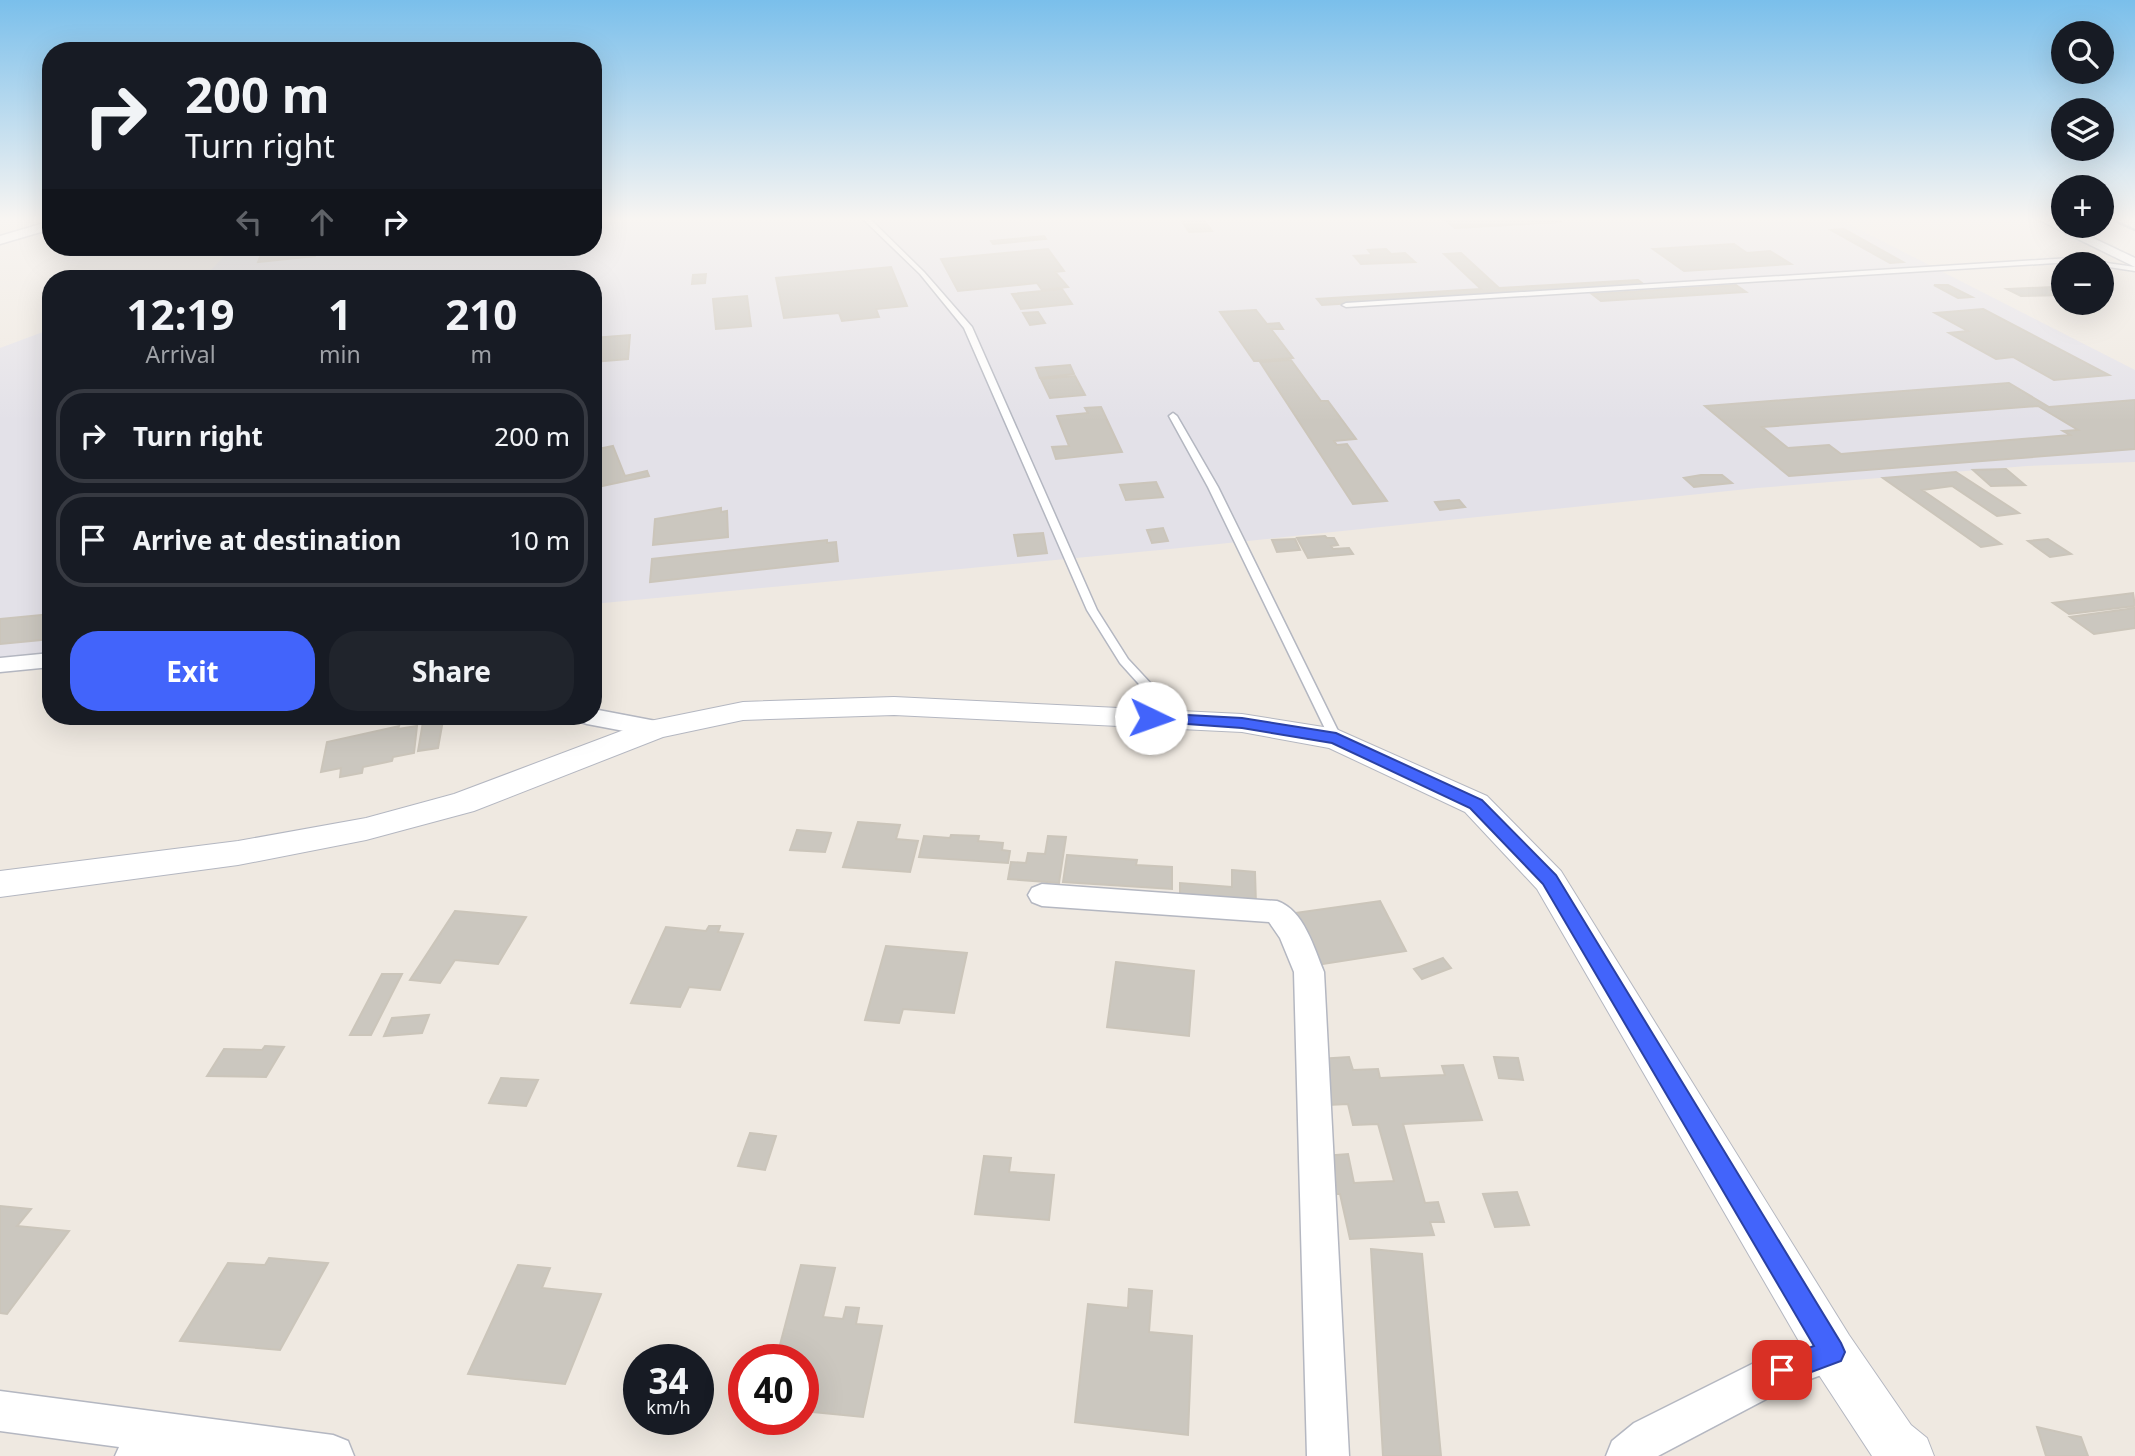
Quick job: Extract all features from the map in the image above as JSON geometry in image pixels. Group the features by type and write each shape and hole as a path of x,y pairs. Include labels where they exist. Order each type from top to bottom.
{"street":[{"path":"0,666 42,661"},
{"path":"0,884 238,853 366,829 463,803 656,729 743,711 894,706 1177,719 1242,723 1336,739 1476,804 1549,880 1832,1352 1893,1443 1909,1456"},
{"path":"602,719 656,729"},
{"path":"1042,895 1277,912 1293,933 1309,972 1328,1456"},
{"path":"1626,1456 1648,1437 1782,1370 1832,1352"},
{"path":"0,1411 148,1444 333,1456"}],"lane":[{"path":"932,285 968,327 1092,610 1124,661 1177,719"},
{"path":"1346,305 1669,285"},
{"path":"1173,416 1213,487 1336,739"}],"shaded area":[{"path":"602,285 1968,285 2135,370 2135,462 2027,466 1757,488 1170,549 602,603"},
{"path":"42,332 42,657 0,661 0,348"}],"building":[{"path":"777,285 898,285 907,306 876,309 879,317 842,321 839,313 784,318"},
{"path":"955,285 1018,285 958,291"},
{"path":"1038,285 1068,287 1042,290"},
{"path":"1477,285 1496,285 1499,288 1552,285 1646,286 1322,305 1317,299 1481,289"},
{"path":"1736,285 1746,292 1601,301 1592,294"},
{"path":"1934,285 1948,285 1972,297 1958,298"},
{"path":"2051,287 2051,295 2021,296 2007,289"},
{"path":"1062,289 1072,304 1021,309 1012,294"},
{"path":"747,296 751,326 716,329 713,299"},
{"path":"1983,309 2109,375 2054,380 2013,357 1996,359 1949,333 1968,331 1935,313"},
{"path":"1256,310 1267,324 1279,323 1283,329 1271,329 1293,358 1254,361 1220,312"},
{"path":"1038,312 1045,323 1030,325 1023,313"},
{"path":"630,335 628,359 602,361 602,337"},
{"path":"1291,360 1321,401 1328,401 1356,439 1334,441 1337,445 1347,444 1387,501 1353,504 1260,362"},
{"path":"1070,365 1074,374 1040,378 1036,368"},
{"path":"1075,376 1085,395 1050,398 1041,379"},
{"path":"2009,383 2049,407 2135,400 2135,449 1789,476 1705,406","holes":["2038,406 2078,430 2063,431 2070,435 1841,454 1829,445 1788,448 1762,427"]},
{"path":"1101,407 1122,452 1056,459 1052,447 1069,446 1057,416 1088,413 1085,408"},
{"path":"613,446 625,476 647,471 649,476 602,486 602,448"},
{"path":"2006,469 2025,485 1991,486 1973,470"},
{"path":"1956,472 2019,513 1997,516 1952,486 1922,490 2001,544 1981,547 1883,478"},
{"path":"1722,475 1732,483 1694,487 1684,478"},
{"path":"1156,482 1163,497 1126,500 1120,485"},
{"path":"1459,500 1465,507 1440,510 1435,502"},
{"path":"721,508 721,512 727,511 728,537 653,545 655,519"},
{"path":"1163,528 1168,541 1152,543 1147,530"},
{"path":"1043,533 1047,553 1018,556 1014,535"},
{"path":"1297,538 1334,538 1338,545 1331,546 1333,549 1349,548 1353,554 1308,558"},
{"path":"1295,539 1300,550 1277,552 1272,540"},
{"path":"2048,539 2071,554 2050,557 2028,541"},
{"path":"827,540 827,543 836,542 838,561 650,582 652,559"},
{"path":"2133,593 2135,606 2069,614 2053,603"},
{"path":"2135,608 2135,628 2094,634 2070,617"},
{"path":"42,615 42,640 0,644 0,619"},
{"path":"422,725 442,725 438,748 418,751"},
{"path":"399,726 398,729 417,726 414,753 363,767 362,773 340,777 341,768 321,772 327,742"},
{"path":"858,822 900,825 896,839 918,841 910,872 843,867"},
{"path":"797,830 831,833 825,852 790,850"},
{"path":"951,835 979,836 978,841 1003,843 1002,850 1010,851 1008,863 919,857 924,836 950,838"},
{"path":"1048,836 1066,837 1059,883 1008,879 1011,862 1026,863 1028,853 1045,854"},
{"path":"1067,855 1137,860 1136,865 1172,867 1172,889 1063,882"},
{"path":"1232,870 1255,872 1256,905 1180,900 1180,883 1232,887"},
{"path":"1380,901 1406,951 1317,965 1295,913"},
{"path":"455,911 526,917 498,964 455,960 440,983 410,980"},
{"path":"709,926 720,926 718,932 743,934 720,990 689,987 680,1007 631,1003 666,927 706,931"},
{"path":"886,946 967,953 954,1013 903,1009 899,1023 865,1020"},
{"path":"1443,958 1451,968 1422,979 1414,969"},
{"path":"1116,962 1194,971 1189,1036 1107,1027"},
{"path":"382,974 402,974 371,1035 350,1035"},
{"path":"429,1015 422,1033 384,1036 392,1018"},
{"path":"265,1046 284,1047 266,1077 207,1076 224,1049 262,1050"},
{"path":"1349,1057 1353,1070 1378,1069 1380,1078 1445,1075 1442,1066 1463,1065 1482,1120 1403,1124 1425,1203 1438,1202 1444,1222 1430,1222 1434,1235 1350,1239 1340,1194 1332,1194 1324,1156 1348,1154 1354,1183 1394,1181 1378,1124 1353,1125 1348,1104 1328,1105 1318,1059"},
{"path":"1494,1057 1518,1058 1523,1080 1499,1078"},
{"path":"501,1078 538,1080 526,1106 489,1103"},
{"path":"750,1133 776,1136 765,1170 738,1166"},
{"path":"984,1156 1011,1158 1009,1172 1054,1175 1049,1220 975,1214"},
{"path":"1517,1192 1529,1225 1495,1227 1483,1194"},
{"path":"0,1206 31,1209 17,1226 69,1231 7,1314 0,1313"},
{"path":"1371,1249 1422,1254 1441,1456 1383,1456"},
{"path":"269,1258 328,1263 280,1350 180,1341 228,1263 265,1265"},
{"path":"518,1265 550,1268 542,1288 601,1294 565,1384 468,1374"},
{"path":"801,1265 835,1268 823,1317 843,1319 846,1307 859,1308 856,1324 882,1326 863,1417 819,1413 819,1344 780,1344"},
{"path":"1129,1289 1152,1291 1149,1332 1192,1336 1188,1435 1075,1422 1088,1304 1128,1308"},
{"path":"2037,1427 2081,1437 2088,1456 2046,1456"}],"route":[{"path":"1151,718 1242,723 1336,739 1476,804 1495,823 1549,880 1832,1352 1782,1370"}]}
